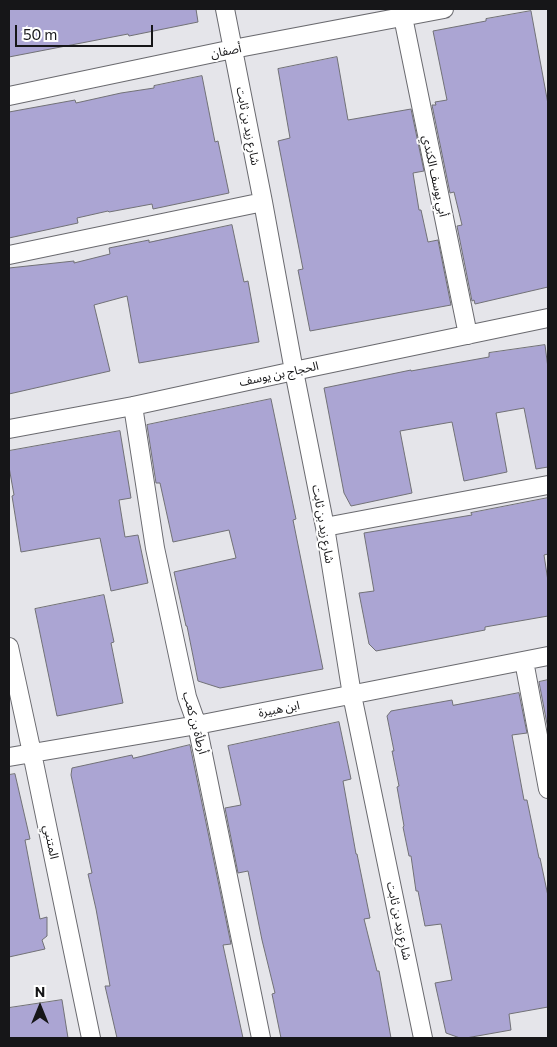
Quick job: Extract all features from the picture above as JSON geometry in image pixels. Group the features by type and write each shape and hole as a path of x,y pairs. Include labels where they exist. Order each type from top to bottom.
{"street":[{"name":"شارع زيد بن ثابت","path":"225,9 325,527 352,695 423,1038"},
{"name":"أصفان","path":"9,96 444,9"},
{"name":"أبي يوسف الكندي","path":"403,17 468,335"},
{"path":"9,255 263,202"},
{"name":"الحجاج بن يوسف","path":"9,429 133,406 548,318"},
{"name":"أرطأة بن كعب","path":"133,406 155,548 187,697 197,725 261,1038"},
{"path":"325,527 548,485"},
{"name":"المتنبي","path":"9,647 91,1038"},
{"name":"ابن هبيرة","path":"9,757 197,725 548,656"},
{"path":"524,660 548,789"}],"building":[{"path":"9,9 196,9 198,22 9,57"},
{"path":"531,11 548,104 548,287 475,304 474,300 472,301 457,226 462,225 454,192 450,193 432,105 436,105 435,102 447,100 433,31"},
{"path":"337,57 348,120 411,109 424,171 413,173 419,210 421,210 428,242 438,240 451,305 310,331 298,270 303,269 278,141 290,138 278,69"},
{"path":"202,76 215,142 218,141 229,193 153,209 152,204 108,211 77,218 78,223 9,238 9,112 75,100 76,103 154,88 154,86"},
{"path":"232,225 244,282 248,281 259,342 139,363 127,296 94,305 110,371 9,394 9,268 74,261 74,263 110,254 109,248"},
{"path":"545,345 548,368 548,467 536,469 524,408 496,413 507,472 464,481 452,422 400,431 412,493 351,506 344,493 324,388 411,370 489,357 489,353"},
{"path":"271,399 296,519 293,520 323,669 220,688 198,681 174,572 236,558 229,530 173,542 160,483 156,483 147,425"},
{"path":"120,431 131,498 119,500 125,537 138,535 148,583 111,591 100,538 21,552 12,496 14,495 9,467 9,451"},
{"path":"548,498 548,554 544,555 548,581 548,616 485,627 485,630 376,651 369,644 359,593 374,591 364,533 472,515 471,513"},
{"path":"104,595 114,642 111,643 123,703 57,716 35,609"},
{"path":"548,680 548,729 539,682"},
{"path":"519,693 527,733 512,735 524,800 527,800 548,896 548,1007 509,1014 511,1030 460,1038 446,1033 435,983 452,980 441,924 425,926 418,891 416,891 411,856 409,856 403,827 397,787 399,786 392,751 394,751 387,716 391,711 452,700 453,705"},
{"path":"339,722 351,779 343,781 370,918 364,919 377,971 379,971 391,1038 281,1038 272,994 275,993 248,871 238,873 225,808 241,805 228,746"},
{"path":"190,745 231,944 223,945 243,1038 117,1038 105,986 110,986 88,874 92,873 71,775 72,768 132,755 133,758"},
{"path":"15,774 30,839 25,840 40,919 47,917 47,936 42,940 45,949 9,957 9,775"},
{"path":"62,1000 68,1038 9,1038 9,1008"}]}
